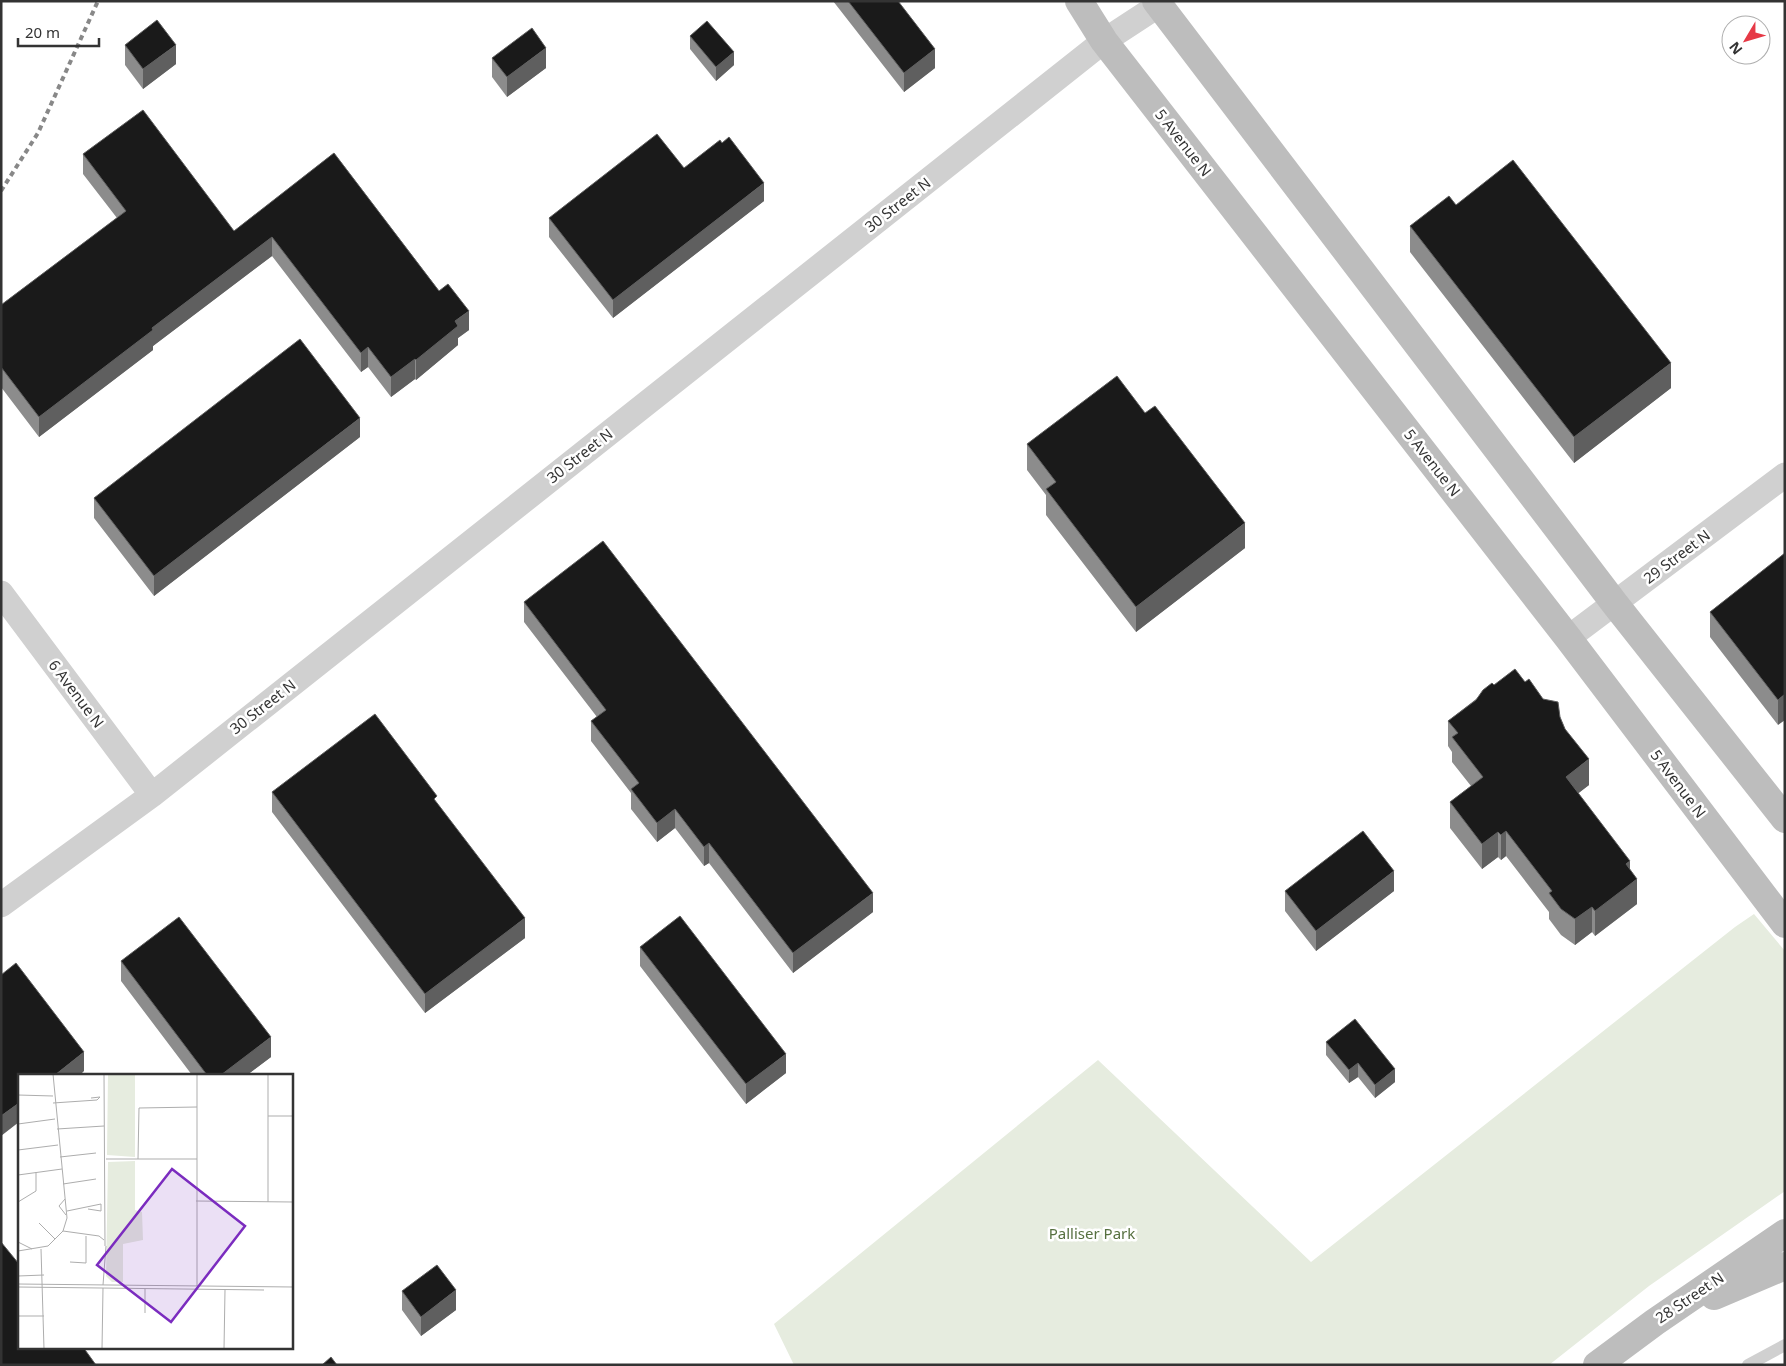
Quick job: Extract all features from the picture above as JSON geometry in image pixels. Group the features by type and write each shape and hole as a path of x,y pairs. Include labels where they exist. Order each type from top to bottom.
{"main road":[{"name":"5 Avenue N","path":"1079,1 1104,42 1568,638 1785,924"},
{"path":"1157,3 1615,604 1785,819"},
{"name":"28 Street N","path":"1597,1365 1655,1322 1785,1233"},
{"path":"1655,1322 1785,1266"}],"street":[{"name":"30 Street N","path":"1,905 152,795 1104,42 1157,3"},
{"name":"29 Street N","path":"1568,638 1785,475"},
{"name":"6 Avenue N","path":"1,593 152,795"}],"lane":[{"path":"1748,1365 1785,1345"}],"green space":[{"name":"Palliser Park","path":"1754,914 1785,951 1785,1191 1649,1286 1549,1365 794,1365 774,1324 1098,1060 1311,1262 1735,927"}],"building":[{"path":"848,1 898,1 935,49 904,73"},
{"path":"157,20 176,45 143,69 125,45"},
{"path":"707,21 734,52 716,67 690,36"},
{"path":"532,28 546,48 507,77 492,58"},
{"path":"143,110 234,231 334,153 439,291 448,284 469,311 455,321 458,326 416,360 391,377 368,347 361,353 272,237 39,417 1,367 1,305 126,211 83,154"},
{"path":"657,134 684,168 720,140 722,143 729,137 764,183 613,300 549,218"},
{"path":"1513,160 1671,363 1574,437 1410,226 1449,196 1456,205"},
{"path":"300,339 360,418 154,576 94,498"},
{"path":"1117,376 1145,413 1155,406 1245,523 1136,607 1046,489 1056,482 1027,444"},
{"path":"603,541 873,893 793,953 709,843 704,847 675,809 657,823 631,789 639,783 591,721 606,710 524,602"},
{"path":"1785,553 1785,694 1778,700 1710,612"},
{"path":"1515,669 1525,682 1529,679 1543,699 1558,702 1560,717 1565,729 1589,759 1566,777 1630,861 1626,864 1637,879 1595,911 1592,907 1575,919 1561,909 1549,893 1552,891 1506,831 1501,835 1498,832 1482,844 1450,802 1483,777 1452,737 1458,733 1448,721 1476,700 1483,690 1492,683 1494,685"},
{"path":"375,714 437,796 434,799 525,918 425,994 272,792"},
{"path":"1363,831 1394,871 1316,931 1285,891"},
{"path":"680,916 786,1054 746,1084 640,947"},
{"path":"179,917 271,1037 222,1074 206,1074 121,961"},
{"path":"16,963 84,1052 56,1074 18,1074 18,1104 1,1116 1,975"},
{"path":"1355,1019 1395,1069 1375,1085 1358,1063 1349,1070 1326,1042"},
{"path":"1,1242 18,1263 18,1348 84,1348 96,1365 1,1365"},
{"path":"437,1265 456,1290 421,1317 402,1291"},
{"path":"331,1357 337,1365 322,1365"}],"railway":[{"path":"1,191 38,133 98,1"}]}
